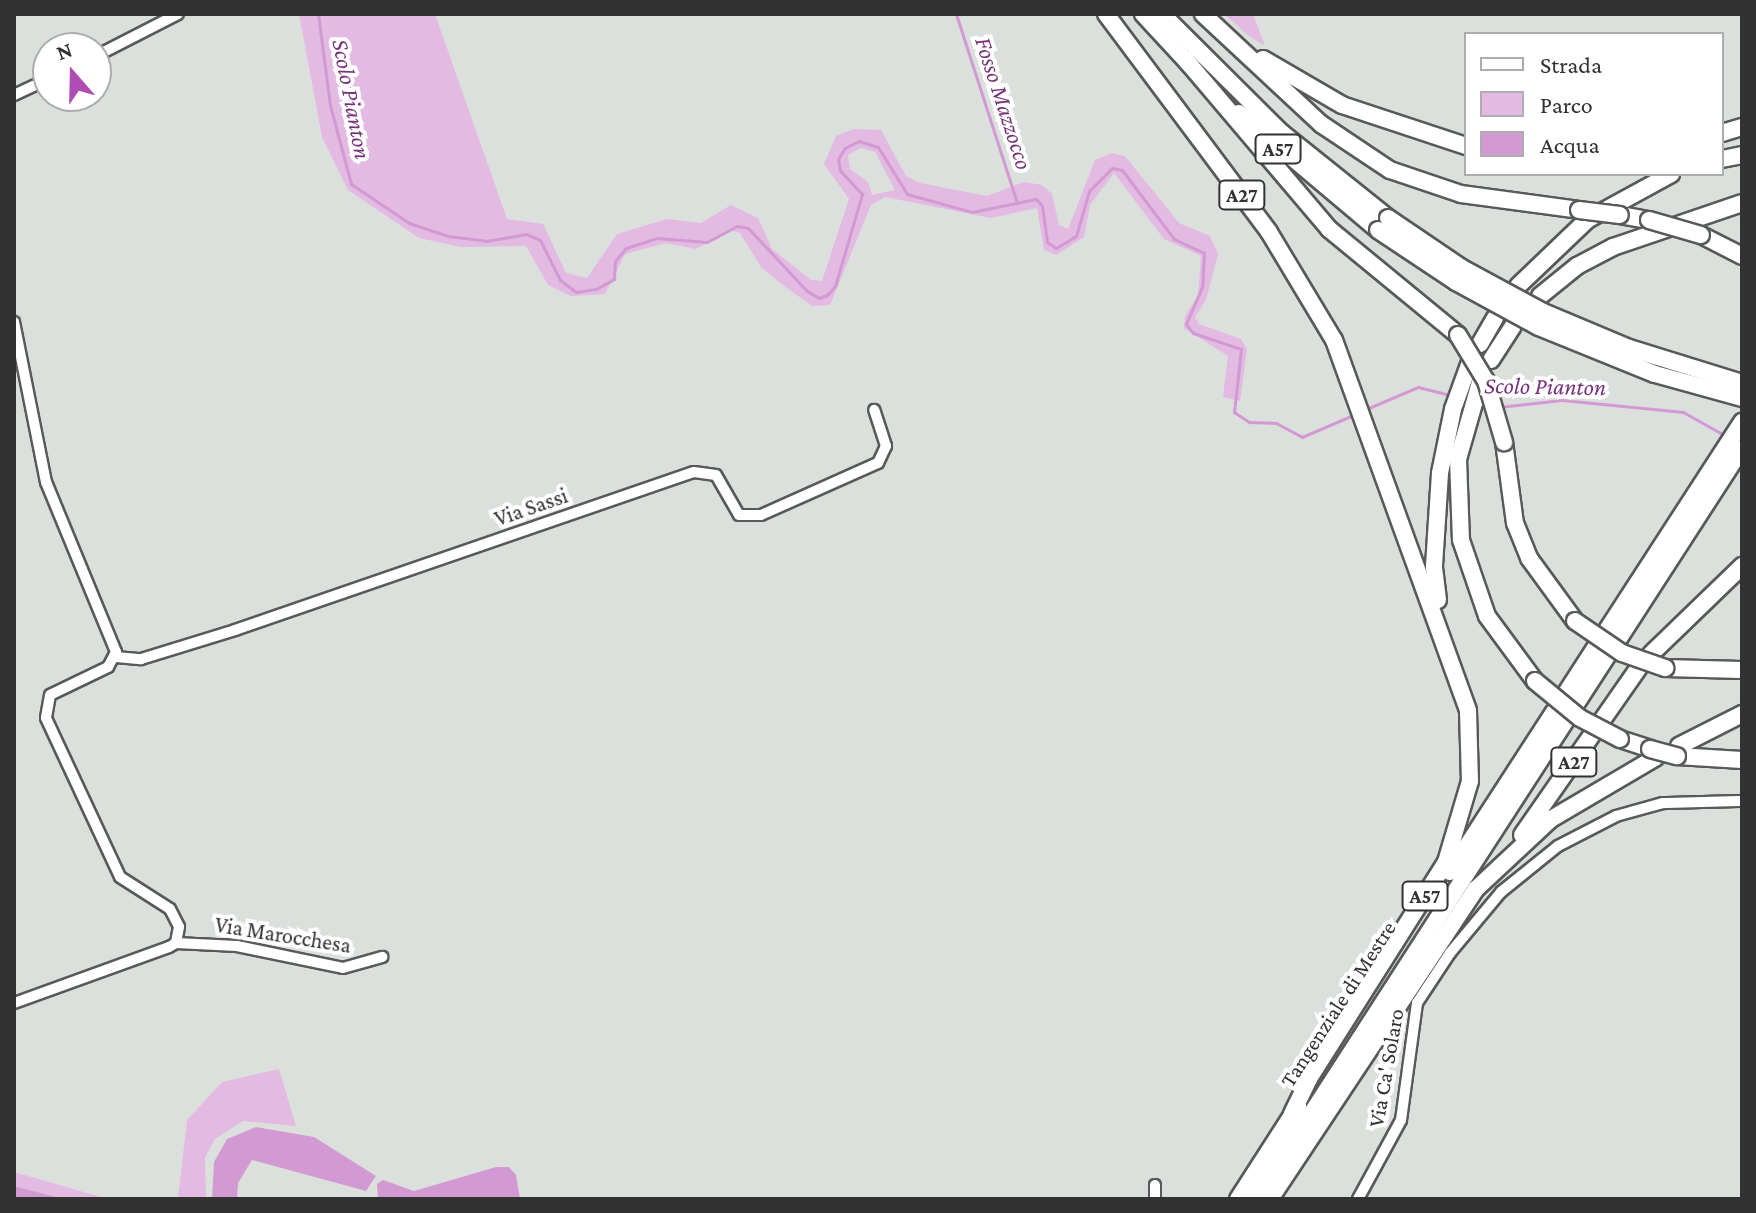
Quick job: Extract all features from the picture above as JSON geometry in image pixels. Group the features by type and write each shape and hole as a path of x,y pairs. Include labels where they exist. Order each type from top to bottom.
{"highway":[{"name":"A27","path":"1106,14 1269,232 1327,328 1355,389 1450,653"},
{"name":"A57","path":"1143,14 1272,144 1383,224 1456,282 1539,327 1655,374 1742,398"},
{"name":"A57","path":"1162,14 1282,133 1383,224 1543,312 1629,348 1742,383"},
{"path":"1203,14 1321,124 1390,170 1461,194 1649,220 1701,235 1742,256"},
{"path":"1222,32 1342,105 1464,145"},
{"path":"1185,59 1329,229 1458,335 1486,381 1504,442 1515,523 1529,558 1575,621 1622,653 1665,668 1742,670"},
{"path":"1518,286 1587,220 1624,195 1667,176"},
{"path":"1540,296 1577,266 1613,247 1742,203"},
{"path":"1480,344 1495,318"},
{"path":"1491,360 1513,326"},
{"name":"A57","path":"1292,1114 1454,841 1467,798 1472,749 1465,697 1450,653 1434,566 1440,473 1460,412 1473,386 1470,362"},
{"path":"1460,412 1457,493 1464,556 1487,616 1535,681 1580,718 1653,753 1678,751 1742,760"},
{"path":"1742,422 1611,636 1742,448"},
{"path":"1651,654 1742,566"},
{"path":"1570,700 1601,652"},
{"name":"A27","path":"1507,856 1639,667"},
{"path":"1678,751 1742,714"},
{"name":"Tangenziale di Mestre","path":"1238,1199 1560,716 1256,1199"},
{"path":"1270,1199 1447,929 1507,856 1565,809 1653,753"}],"street":[{"path":"112,48 178,14"},
{"path":"14,322 44,474 116,657"},
{"name":"Via Sassi","path":"172,945 179,927 174,913 120,877 45,714 46,701 56,690 108,667 116,657 141,659 235,630 694,472 716,475 739,515 761,515 878,463 886,446 874,410"},
{"name":"Via Ca' Solaro","path":"1358,1199 1398,1131 1417,1003 1457,944 1501,892 1549,852 1616,816 1663,803 1742,801"},
{"name":"Via Marocchesa","path":"14,1003 172,945 237,946 343,968 382,957"},
{"path":"1155,1185 1155,1199"}],"green space":[{"path":"299,14 435,14 507,219 543,224 566,273 587,278 617,234 667,219 701,223 731,205 758,218 772,249 811,280 822,281 849,199 824,164 836,136 853,129 881,130 906,176 920,183 987,196 1024,182 1042,185 1052,194 1059,225 1068,229 1095,160 1112,153 1125,156 1179,223 1210,236 1218,254 1206,300 1195,317 1199,324 1241,339 1247,349 1240,401 1223,397 1228,356 1184,328 1185,316 1198,296 1201,256 1164,239 1114,173 1090,205 1084,237 1056,255 1044,250 1037,208 991,218 885,197 871,205 830,305 812,306 780,283 761,267 740,233 731,230 696,249 666,243 625,254 605,294 571,296 548,285 526,246 461,247 419,238 348,190 322,137","holes":["861,148 875,152 895,190 872,195 868,182 850,169 848,155"]},
{"path":"1224,14 1253,14 1265,46 1249,36"},
{"path":"279,1069 296,1126 243,1121 215,1139 205,1158 206,1199 178,1199 187,1120 222,1082"},
{"path":"14,1172 108,1199 64,1199 14,1186"}],"water":[{"path":"256,1127 314,1137 376,1176 366,1191 252,1160 238,1183 237,1199 212,1199 214,1162 227,1139"},
{"path":"496,1167 509,1167 516,1175 520,1199 378,1199 377,1184 383,1180 414,1191"},
{"path":"14,1186 64,1199 14,1199"}],"waterway":[{"name":"Scolo Pianton","path":"318,14 330,105 351,184 409,223 448,236 486,241 526,234 540,240 560,280 576,292 596,289 614,279 615,261 626,248 657,238 707,242 737,226 748,228 807,291 819,298 827,295 835,286 862,194 840,170 838,159 845,148 859,141 878,147 907,194 972,212 1036,199 1042,206 1047,242 1056,248 1076,236 1089,191 1112,168 1122,170 1174,239 1204,253 1202,287 1186,324 1193,333 1241,349 1234,412 1249,422 1276,423 1302,437 1353,415"},
{"name":"Fosso Mazzocco","path":"956,14 1017,203"},
{"name":"Scolo Pianton","path":"1364,410 1418,387 1453,396"},
{"name":"Scolo Pianton","path":"1499,407 1562,400 1683,412 1724,435"}]}
